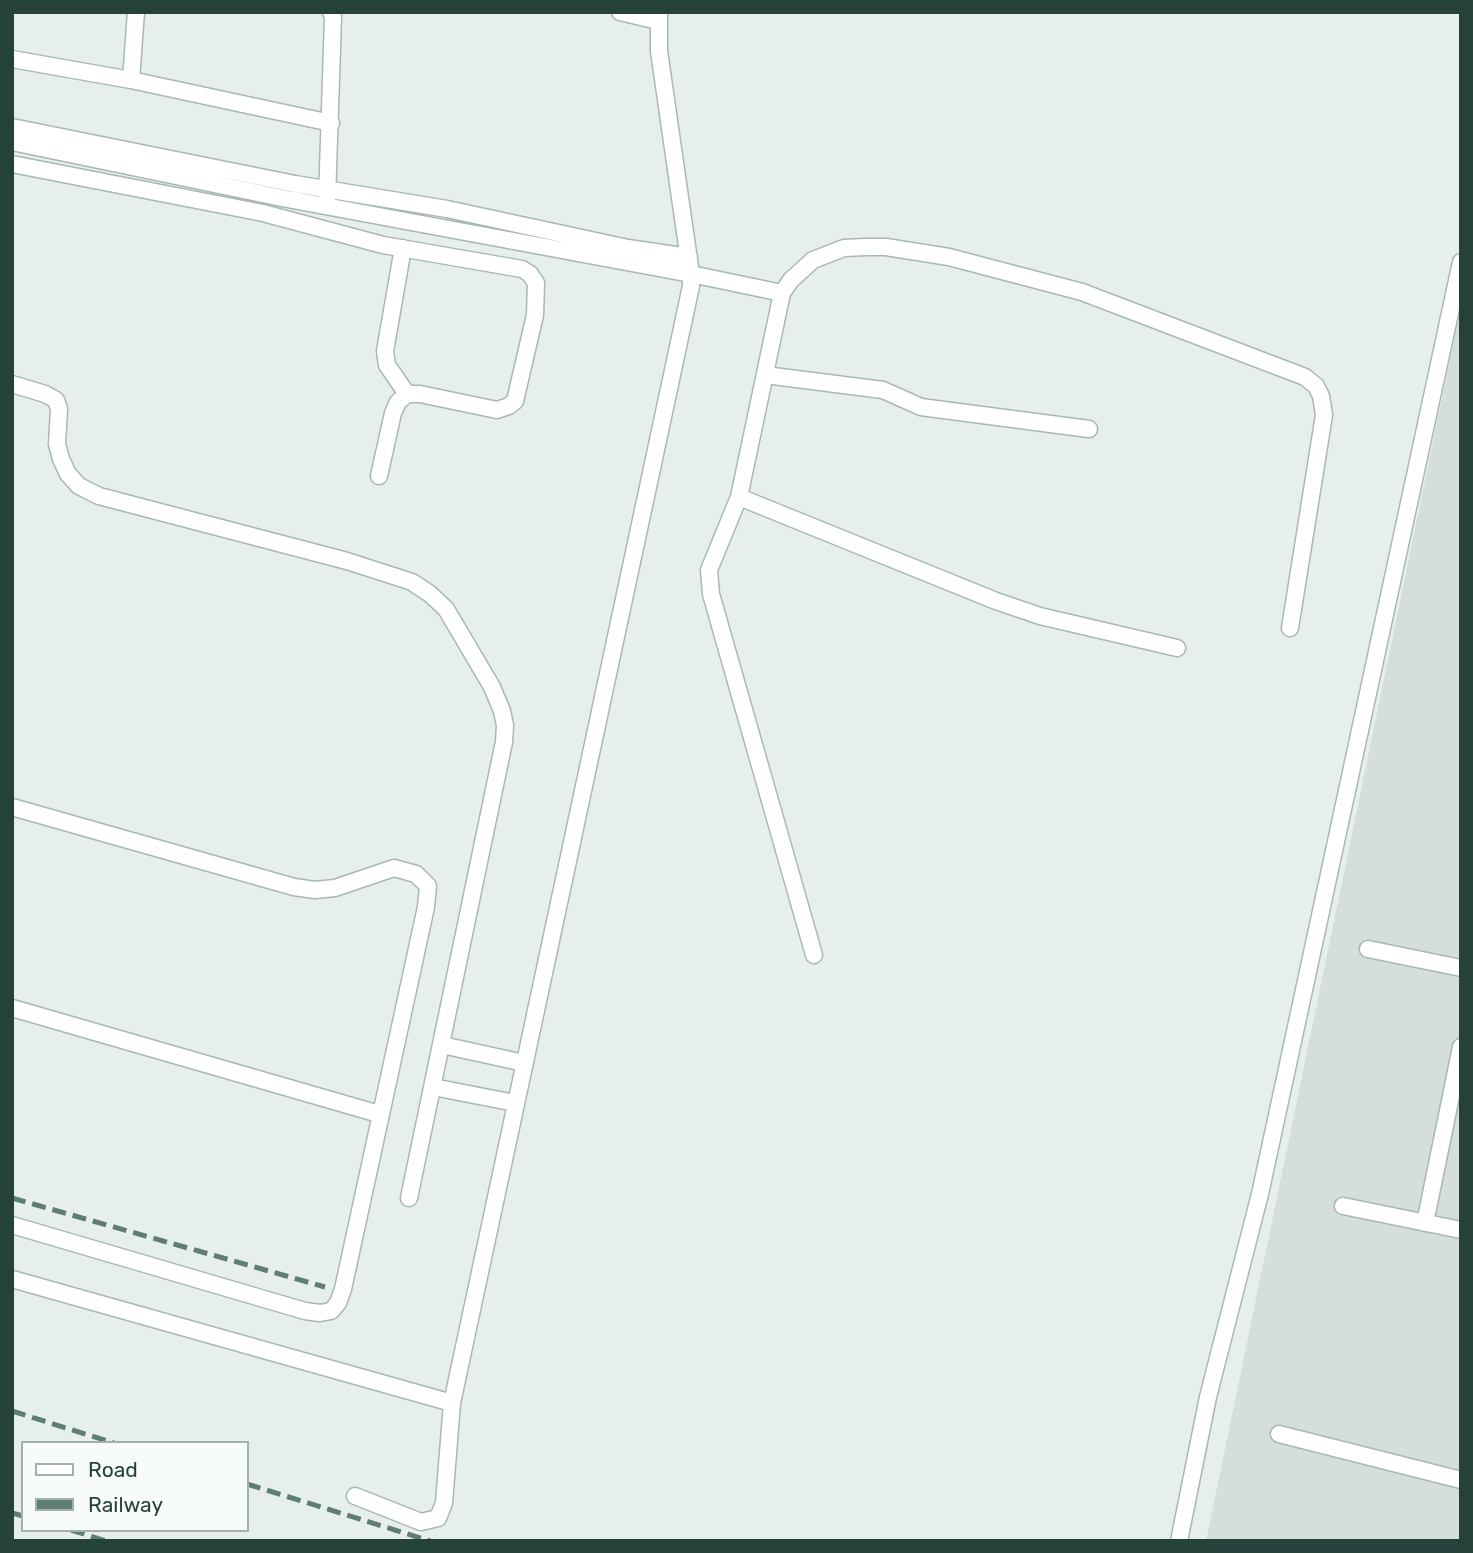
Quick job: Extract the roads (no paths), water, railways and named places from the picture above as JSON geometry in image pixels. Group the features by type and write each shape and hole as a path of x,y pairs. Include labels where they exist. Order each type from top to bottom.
{"lane":[{"path":"131,80 136,12"},
{"path":"328,197 334,17 331,12"},
{"path":"355,1496 421,1522 438,1518 444,1503 452,1403 688,300 690,265 665,97 658,17 620,12"},
{"path":"12,59 131,80 331,123"},
{"path":"12,127 328,197"},
{"path":"12,142 328,197 447,209 628,248 782,293"},
{"path":"12,164 263,213 403,248 522,269 530,274 536,282 535,315 515,401 509,407 497,410 419,394 407,394 398,402 393,412 379,476"},
{"path":"814,955 711,594 709,570 739,497 782,293 813,260 844,248 886,247 930,253 1082,292 1305,377 1316,386 1321,396 1324,415 1290,628"},
{"path":"403,248 385,351 387,365 407,394"},
{"path":"1179,1541 1208,1397 1263,1180 1461,262"},
{"path":"765,375 883,390 921,407 1089,429"},
{"path":"12,384 56,400 59,409 57,444 61,459 68,474 79,486 99,496 123,503 347,561 412,582 446,609 492,687 505,725 503,742 409,1198"},
{"path":"739,497 996,601 1040,616 1177,648"},
{"path":"12,807 294,887 314,890 335,888 394,867 416,874 428,886 426,907 343,1289 338,1303 331,1311 305,1311 12,1225"},
{"path":"1368,949 1461,968"},
{"path":"12,1008 379,1114"},
{"path":"442,1045 524,1063"},
{"path":"1425,1223 1461,1046"},
{"path":"433,1087 515,1103"},
{"path":"1343,1206 1461,1230"},
{"path":"12,1279 452,1403"},
{"path":"1279,1434 1461,1480"}],"railway":[{"path":"12,1198 325,1287"},
{"path":"12,1411 108,1441"},
{"path":"248,1484 430,1541"},
{"path":"12,1513 21,1515"},
{"path":"77,1532 106,1541"}]}
